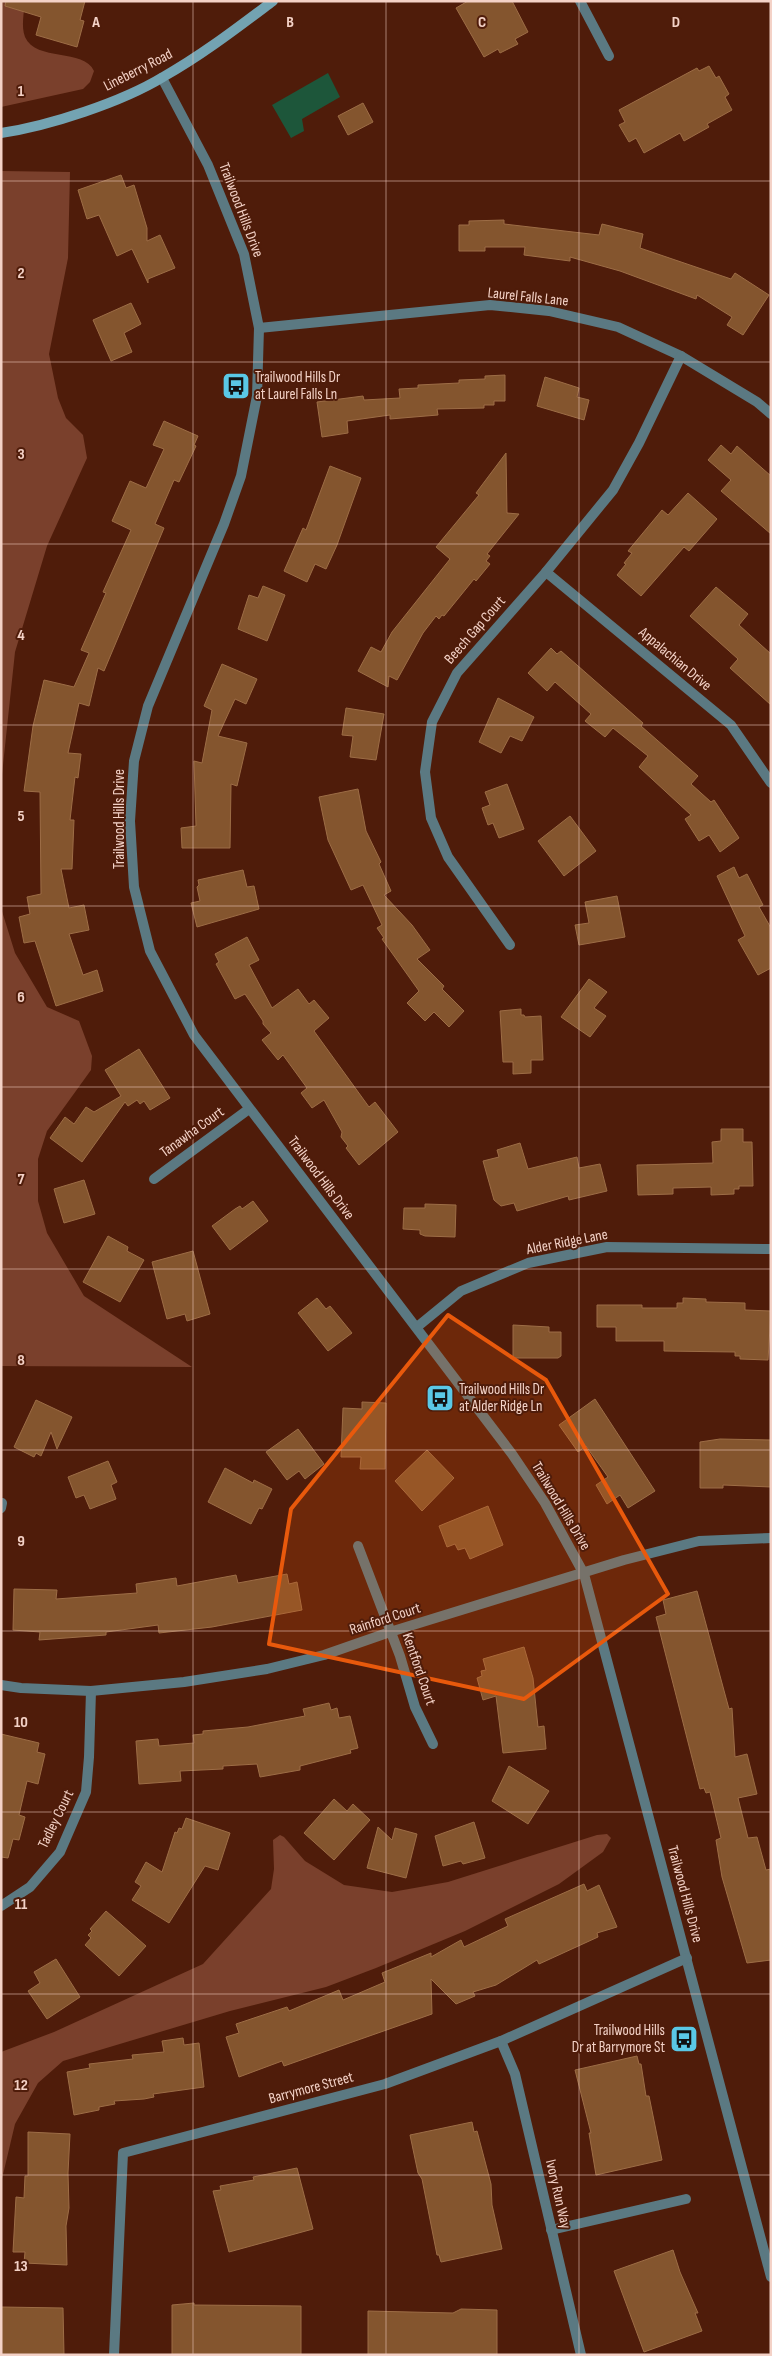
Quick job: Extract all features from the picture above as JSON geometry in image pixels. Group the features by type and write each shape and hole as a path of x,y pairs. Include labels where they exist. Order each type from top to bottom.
{"street":[{"name":"Lineberry Road","path":"1,133 93,109 162,78 216,43 273,1"},
{"path":"580,1 609,56"},
{"name":"Trailwood Hills Drive","path":"162,78 208,165 244,254 259,328 257,396 241,476 224,524 148,706 134,761 130,821 134,887 150,951 194,1035 512,1454 545,1503 584,1574 771,2277"},
{"name":"Laurel Falls Lane","path":"259,328 490,305 549,311 618,327 681,356 757,402 771,414"},
{"name":"Beech Gap Court","path":"510,944 448,857 431,818 425,772 432,722 457,673 546,572 613,490 639,443 681,356"},
{"name":"Appalachian Drive","path":"546,572 731,725 771,783"},
{"name":"Tanawha Court","path":"154,1179 249,1109"},
{"name":"Alder Ridge Lane","path":"416,1327 461,1291 528,1263 607,1247 771,1249"},
{"name":"Rainford Court","path":"1,1685 20,1688 91,1691 184,1682 267,1669 324,1655 390,1632 584,1574 624,1560 699,1541 771,1538"},
{"name":"Kentford Court","path":"358,1546 415,1707 433,1744"},
{"name":"Tadley Court","path":"1,1906 30,1887 60,1852 86,1792 90,1757 91,1691"},
{"name":"Barrymore Street","path":"114,2355 123,2153 385,2084 500,2041 687,1958"},
{"name":"Ivory Run Way","path":"500,2041 515,2074 581,2355"},
{"path":"551,2230 686,2198"}],"highlighted area":[{"path":"448,1315 546,1380 668,1594 524,1699 269,1644 291,1509"}],"shaded area":[{"path":"1,1 25,1 23,28 25,37 31,45 49,53 81,59 89,64 94,71 90,82 83,89 1,107"},
{"path":"328,73 340,97 302,119 304,131 291,138 272,105"},
{"path":"1,171 70,172 68,258 49,354 58,398 66,418 83,435 87,458 47,546 15,652 1,784"},
{"path":"1,908 15,953 47,1007 79,1021 92,1056 91,1070 47,1131 38,1159 38,1201 47,1233 84,1296 192,1367 1,1366"},
{"path":"607,1834 611,1838 603,1852 559,1884 465,1931 326,1987 230,2011 63,2061 38,2083 15,2124 1,2183 1,2052 54,2032 203,1964 271,1889 274,1869 273,1840 280,1835 305,1861 344,1885 392,1892 448,1882 597,1835"}],"building":[{"path":"6,1 85,1 80,20 84,21 77,47 36,35 41,17 5,6"},
{"path":"468,1 512,1 528,32 515,39 518,44 500,53 498,49 484,57 456,8"},
{"path":"709,66 716,78 719,76 729,94 725,97 732,110 707,124 709,127 684,141 680,133 644,153 636,138 629,142 619,125 625,122 619,110 697,68 699,71"},
{"path":"363,103 373,122 348,135 338,116"},
{"path":"121,175 126,188 134,185 147,228 147,241 160,235 175,268 148,279 148,283 132,249 117,256 99,215 87,219 78,190"},
{"path":"504,220 504,224 599,235 602,224 643,234 640,248 731,279 735,273 769,295 743,335 727,325 732,317 697,295 696,299 620,271 570,257 570,261 524,255 525,247 485,247 485,251 459,251 459,225 469,225 469,221"},
{"path":"131,303 141,324 124,333 132,352 111,361 93,320"},
{"path":"505,375 505,401 494,401 494,405 484,405 484,408 437,409 438,415 390,419 390,415 347,421 348,433 322,437 317,402 363,396 364,400 400,398 399,389 418,388 418,385 459,383 459,380 485,379 485,376"},
{"path":"545,377 579,388 577,397 589,400 584,420 537,406"},
{"path":"164,421 198,436 194,445 196,446 179,482 174,480 155,524 164,528 104,671 98,668 89,706 79,703 68,753 81,754 78,778 75,777 70,820 74,820 72,869 61,869 69,908 84,905 89,930 69,934 83,975 97,970 103,991 56,1006 35,941 24,943 19,917 30,914 27,897 41,894 40,792 24,791 33,726 44,680 74,687 89,653 81,650 106,593 103,592 131,530 112,521 130,481 146,488 164,449 153,445"},
{"path":"721,445 731,454 737,446 771,476 771,534 721,491 731,480 708,460"},
{"path":"506,453 507,513 519,514 487,554 490,556 486,561 490,564 476,581 474,579 444,616 442,615 439,619 436,616 423,633 397,680 389,676 388,687 358,671 371,647 381,652 392,632 450,559 436,547 479,495 476,493"},
{"path":"330,466 361,478 337,545 326,569 315,564 307,582 284,571 303,528 306,530"},
{"path":"688,493 717,519 689,551 684,547 641,596 617,575 632,553 628,551 662,510 668,515"},
{"path":"263,586 285,595 267,641 238,629 249,595 258,598"},
{"path":"716,587 748,614 739,625 771,654 771,705 730,668 738,659 690,616"},
{"path":"551,648 557,654 561,651 643,723 641,726 698,776 691,784 711,802 714,800 739,838 720,852 709,835 699,841 685,819 691,815 639,767 648,756 613,728 605,737 585,721 591,714 555,682 547,691 528,673"},
{"path":"222,664 257,679 246,704 235,699 218,736 247,743 237,786 231,784 230,848 182,848 181,828 196,826 194,761 202,763 212,710 204,706"},
{"path":"498,698 534,717 522,741 510,736 501,753 479,742"},
{"path":"346,708 384,714 376,760 350,757 353,736 342,735"},
{"path":"507,784 524,829 499,838 493,823 488,825 482,808 490,805 485,792"},
{"path":"358,789 366,831 381,862 379,864 391,891 384,895 412,925 430,950 417,959 444,986 442,989 464,1011 449,1027 434,1012 425,1021 407,1003 419,991 382,939 384,938 377,928 382,925 363,885 351,890 328,840 319,797"},
{"path":"570,816 596,851 564,876 538,841"},
{"path":"734,867 739,878 747,874 763,905 759,907 771,928 771,968 758,975 738,940 745,936 717,876"},
{"path":"243,870 247,887 254,886 259,909 197,927 191,903 200,901 197,887 199,885 198,880"},
{"path":"617,896 625,937 579,945 575,925 589,923 585,902"},
{"path":"247,937 259,960 249,965 272,1008 298,989 309,1004 314,1000 329,1018 314,1031 369,1107 375,1102 398,1132 359,1165 346,1148 348,1146 341,1137 342,1132 324,1100 312,1108 301,1093 307,1088 283,1055 278,1060 262,1040 271,1033 263,1024 263,1021 245,994 235,999 216,964 219,962 215,954"},
{"path":"589,979 607,992 594,1008 606,1016 590,1037 561,1017"},
{"path":"521,1009 521,1015 525,1017 541,1016 543,1060 531,1060 531,1073 513,1074 513,1062 503,1062 500,1011"},
{"path":"139,1049 170,1098 150,1110 144,1101 140,1104 137,1100 128,1106 125,1102 82,1162 50,1138 65,1117 74,1124 86,1107 94,1112 121,1096 105,1070"},
{"path":"721,1129 743,1129 743,1142 752,1142 753,1186 739,1186 739,1189 734,1189 734,1194 711,1195 711,1187 673,1188 673,1194 638,1195 637,1165 713,1163 712,1142 721,1141"},
{"path":"520,1143 528,1169 577,1157 579,1168 600,1164 607,1191 569,1200 568,1196 517,1211 514,1203 501,1206 494,1200 483,1161 499,1157 497,1150"},
{"path":"84,1180 95,1214 64,1223 54,1189"},
{"path":"253,1201 268,1221 230,1250 212,1226 235,1209 240,1206 242,1209"},
{"path":"425,1204 456,1205 455,1237 425,1236 420,1234 420,1230 403,1229 404,1208 425,1208"},
{"path":"108,1236 128,1247 127,1251 144,1260 120,1302 83,1282"},
{"path":"193,1251 210,1314 187,1321 185,1314 167,1319 152,1262"},
{"path":"317,1298 326,1309 330,1306 352,1333 328,1351 298,1313"},
{"path":"683,1298 706,1299 706,1302 745,1303 745,1310 771,1311 768,1360 740,1359 740,1356 735,1356 735,1352 664,1351 664,1341 616,1341 616,1327 597,1327 597,1305 642,1305 642,1308 677,1308 677,1303 683,1303"},
{"path":"513,1325 549,1327 549,1332 561,1332 561,1356 558,1358 513,1358"},
{"path":"595,1399 655,1491 628,1508 620,1495 607,1504 596,1485 608,1477 586,1446 578,1452 559,1425"},
{"path":"36,1400 72,1417 57,1449 51,1432 41,1456 36,1453 34,1457 14,1447"},
{"path":"362,1402 386,1403 385,1469 360,1469 361,1457 341,1457 343,1408 362,1409"},
{"path":"298,1429 324,1464 305,1479 299,1471 287,1480 266,1452"},
{"path":"720,1439 771,1440 771,1487 723,1485 723,1488 700,1488 700,1442"},
{"path":"427,1450 454,1478 422,1511 395,1481"},
{"path":"108,1461 117,1482 111,1485 116,1499 90,1509 84,1495 76,1498 68,1477"},
{"path":"225,1468 253,1483 254,1480 272,1489 262,1509 259,1508 251,1524 208,1502"},
{"path":"488,1506 503,1545 470,1559 465,1548 458,1550 455,1544 447,1547 439,1526"},
{"path":"287,1574 289,1584 297,1582 302,1610 212,1627 159,1633 158,1625 106,1632 106,1635 39,1640 40,1632 13,1630 14,1589 57,1590 56,1599 137,1593 136,1584 176,1578 177,1586 236,1575 238,1583"},
{"path":"697,1591 729,1709 732,1708 735,1757 747,1754 757,1794 738,1798 748,1838 757,1837 766,1870 771,1869 771,1960 747,1963 722,1877 716,1840 721,1838 710,1792 706,1793 704,1788 700,1789 656,1617 666,1614 663,1600"},
{"path":"524,1647 533,1678 538,1727 544,1726 546,1749 503,1753 496,1696 483,1700 477,1678 482,1676 481,1671 486,1670 483,1659"},
{"path":"329,1703 331,1710 337,1708 339,1718 350,1716 358,1748 350,1750 351,1753 300,1766 300,1770 260,1777 257,1764 223,1766 223,1769 180,1771 181,1781 139,1784 136,1741 158,1739 159,1746 194,1743 193,1735 203,1734 203,1731 248,1727 305,1716 303,1709"},
{"path":"1,1734 39,1743 37,1752 45,1754 38,1784 27,1781 19,1815 25,1817 19,1840 13,1839 8,1858 1,1857"},
{"path":"509,1766 549,1791 528,1824 492,1801"},
{"path":"334,1799 347,1811 353,1804 370,1820 334,1860 304,1833"},
{"path":"186,1818 230,1833 218,1870 205,1866 169,1923 132,1900 141,1886 135,1882 146,1862 162,1872 175,1832 177,1833 179,1828 182,1829"},
{"path":"474,1822 485,1858 463,1864 461,1861 443,1866 435,1836"},
{"path":"378,1827 392,1840 395,1828 417,1834 406,1878 367,1868"},
{"path":"584,1884 587,1891 599,1885 617,1927 597,1933 598,1937 539,1964 537,1960 496,1985 473,1992 475,1996 456,2004 431,1979 432,2014 284,2066 282,2061 239,2077 226,2037 239,2033 236,2024 287,2007 289,2011 339,1990 343,2000 385,1982 382,1973 431,1953 431,1957 461,1940 464,1947 508,1926 505,1919"},
{"path":"106,1911 146,1946 119,1976 85,1945 91,1938 88,1935 92,1931 90,1929"},
{"path":"56,1959 80,1997 47,2019 28,1991 40,1983 34,1972"},
{"path":"183,2038 184,2045 199,2043 204,2087 153,2094 154,2097 144,2099 114,2101 115,2104 99,2107 99,2110 74,2115 67,2072 90,2068 89,2064 133,2059 132,2055 164,2052 162,2041"},
{"path":"637,2056 639,2064 641,2064 646,2096 649,2096 662,2160 596,2175 589,2133 591,2133 575,2070"},
{"path":"472,2122 474,2132 477,2131 491,2184 492,2205 502,2249 441,2262 439,2255 437,2255 422,2179 418,2173 410,2135"},
{"path":"28,2132 70,2134 69,2208 66,2226 67,2265 24,2263 25,2252 13,2252 16,2197 24,2198 25,2176 28,2176"},
{"path":"297,2168 313,2229 229,2252 213,2191 221,2190 220,2186 254,2180 253,2177"},
{"path":"673,2250 680,2272 698,2313 695,2313 702,2331 644,2352 614,2271"},
{"path":"194,2303 194,2305 301,2306 301,2355 172,2355 172,2305"},
{"path":"1,2307 63,2308 64,2355 1,2355"},
{"path":"461,2309 497,2310 497,2355 368,2355 368,2311 453,2313"}],"place":[{"name":"Trailwood Hills Dr at Laurel Falls Ln","path":"236,386"},
{"name":"Trailwood Hills Dr at Alder Ridge Ln","path":"440,1398"},
{"name":"Trailwood Hills Dr at Barrymore St","path":"684,2039"}]}
